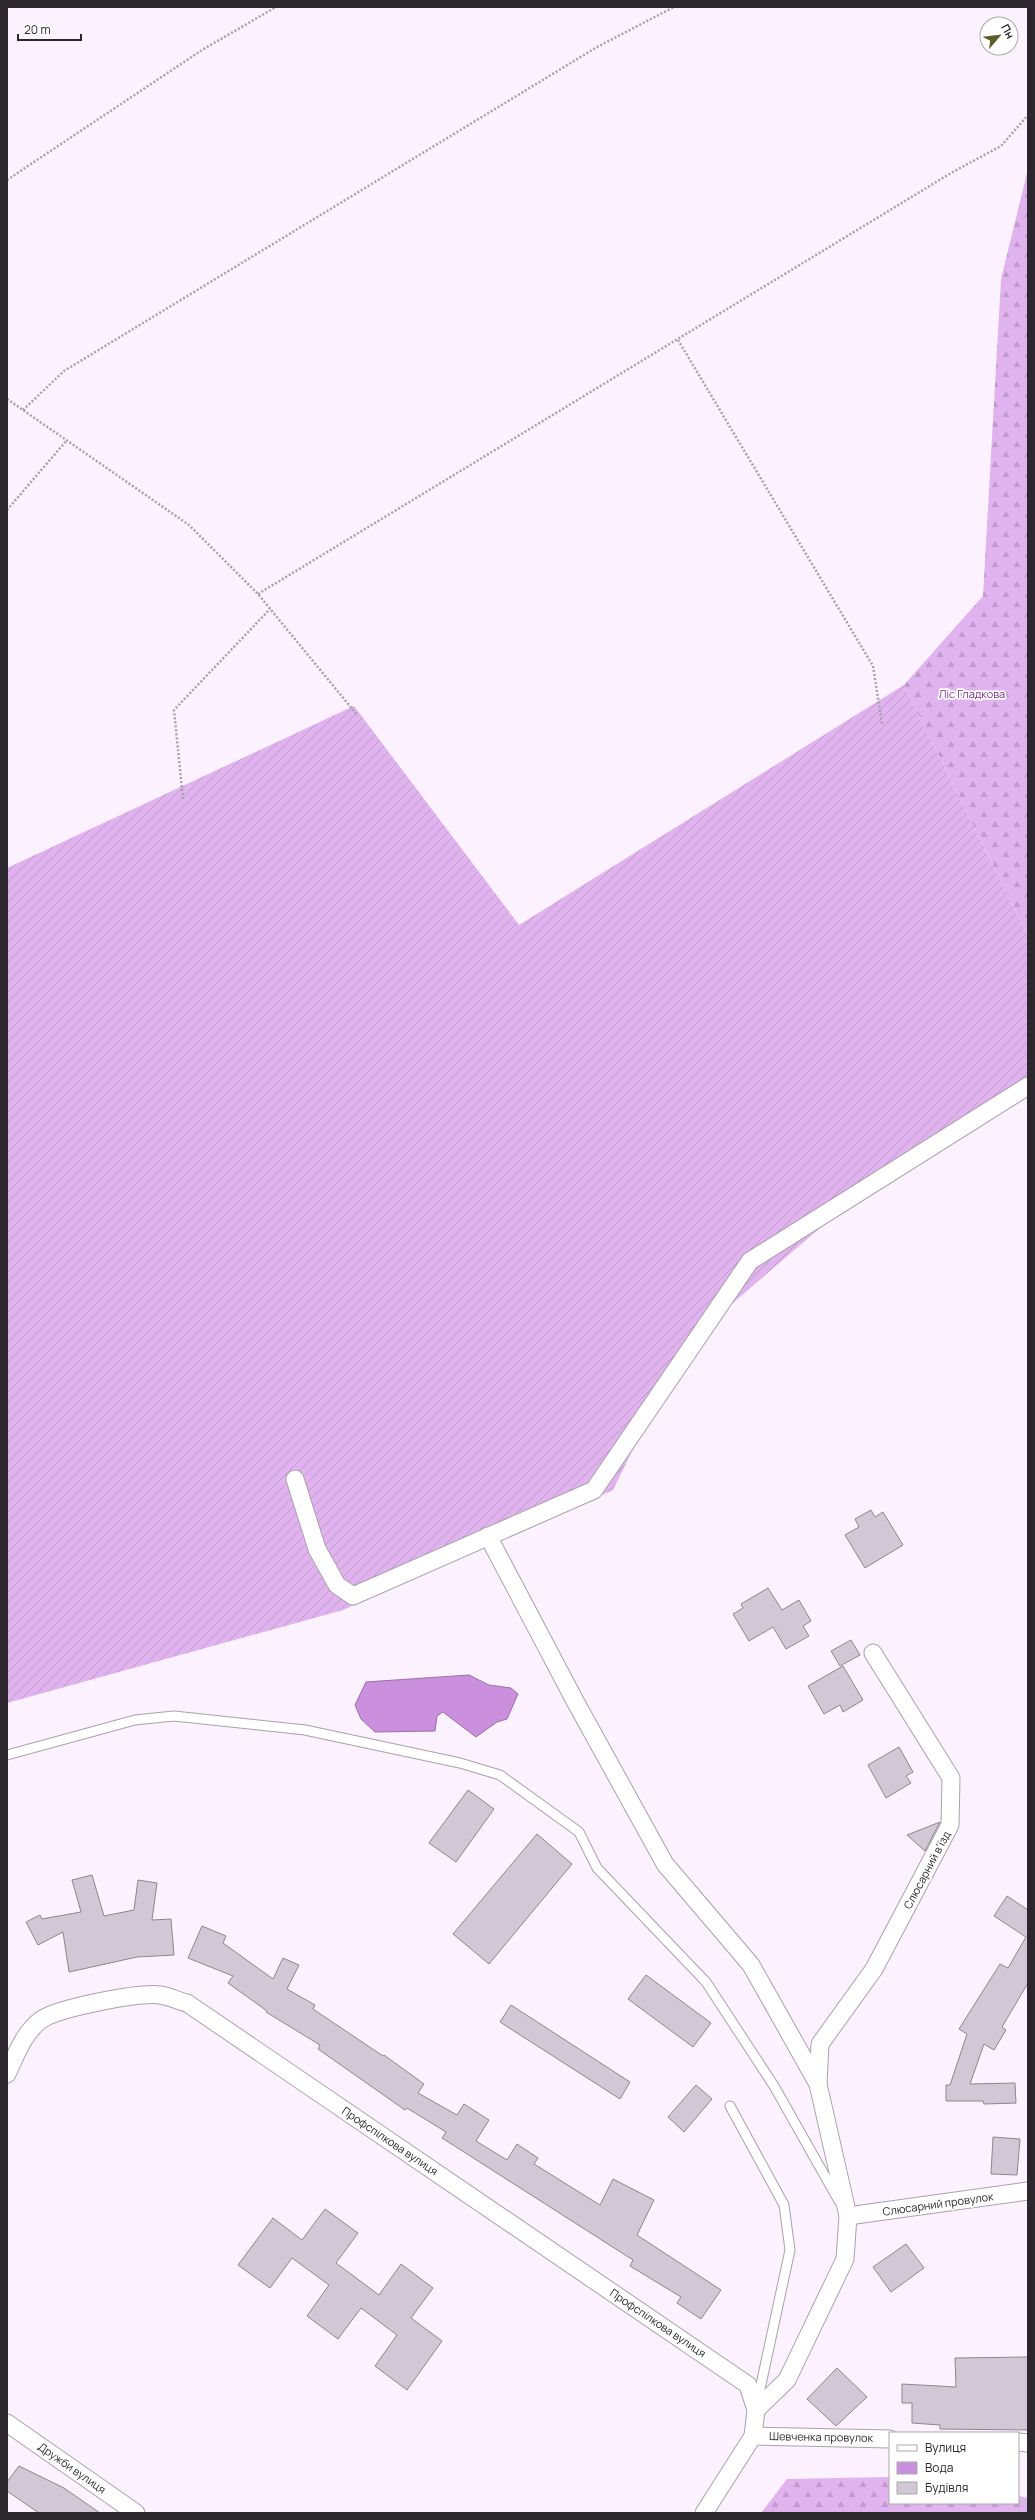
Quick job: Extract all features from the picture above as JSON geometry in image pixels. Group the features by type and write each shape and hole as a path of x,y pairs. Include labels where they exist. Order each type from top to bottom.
{"street":[{"path":"296,1479 317,1549 336,1585 353,1596 594,1490 750,1261 1028,1086"},
{"path":"488,1536 575,1701 665,1864 751,1965 818,2084 848,2216 845,2259 787,2380 756,2410 753,2436 704,2513"},
{"name":"Слюсарний в’їзд","path":"818,2084 820,2044 874,1969 950,1825 951,1778 873,1653"},
{"name":"Профспілкова вулиця","path":"7,2074 28,2033 41,2019 54,2013 117,1999 160,1995 186,2003 719,2364 748,2385 756,2410"},
{"name":"Слюсарний провулок","path":"848,2216 1028,2191"},
{"name":"Дружби вулиця","path":"7,2422 136,2513"},
{"name":"Шевченка провулок","path":"753,2436 889,2439"}],"lane":[{"path":"7,1755 136,1720 174,1716 305,1730 460,1763 500,1775 579,1832 596,1868 706,1982 774,2086 848,2216"},
{"path":"730,2106 784,2205 790,2250 756,2410"}],"path":[{"path":"7,180 202,50 276,7"},
{"path":"23,410 64,371 597,47 674,7"},
{"path":"258,594 951,173 1001,146 1028,115"},
{"path":"678,340 873,666 882,724"},
{"path":"7,399 189,526 258,594 358,716"},
{"path":"7,510 67,440"},
{"path":"183,799 174,710 270,609"}],"green space":[{"name":"Ліс Гладкова","path":"1028,169 1028,936 904,685 983,596 1001,279"},
{"path":"904,685 1028,936 1028,1089 849,1203 684,1345 613,1490 343,1610 7,1703 7,868 354,706 519,925"},
{"path":"889,2477 889,2504 1019,2504 1019,2496 1028,2498 1028,2513 761,2513 787,2479"}],"water":[{"path":"469,1675 489,1685 511,1688 518,1694 507,1719 497,1722 476,1737 443,1712 437,1716 435,1731 375,1732 361,1719 355,1705 366,1682"}],"building":[{"path":"871,1510 875,1517 883,1512 903,1545 865,1568 845,1535 859,1527 855,1519"},
{"path":"768,1588 782,1610 799,1600 811,1621 803,1626 809,1636 786,1649 773,1627 749,1641 733,1614 743,1608 741,1604"},
{"path":"851,1640 860,1655 840,1666 831,1651"},
{"path":"843,1666 863,1700 843,1712 840,1705 824,1714 808,1686"},
{"path":"899,1747 913,1772 906,1776 911,1783 886,1798 868,1765"},
{"path":"468,1790 494,1809 456,1862 429,1843"},
{"path":"940,1822 925,1851 907,1835"},
{"path":"537,1834 572,1864 489,1964 453,1934"},
{"path":"92,1875 104,1916 134,1910 138,1880 157,1883 152,1920 171,1919 174,1955 137,1957 69,1972 63,1932 38,1945 26,1922 40,1915 42,1919 81,1912 72,1880"},
{"path":"1007,1896 1028,1910 1028,1983 1002,2027 1006,2030 994,2050 984,2044 970,2084 1015,2083 1016,2103 984,2104 983,2101 946,2101 946,2085 950,2085 967,2034 959,2029 1000,1964 1008,1968 1026,1937 994,1916"},
{"path":"202,1926 226,1936 223,1943 273,1979 283,1958 299,1965 287,1989 315,2005 313,2009 383,2056 384,2055 424,2084 418,2093 457,2115 464,2104 489,2120 476,2141 507,2160 517,2144 538,2158 534,2164 600,2205 613,2179 654,2200 637,2235 721,2290 701,2319 677,2303 681,2297 630,2266 633,2260 442,2138 446,2132 407,2108 405,2110 318,2049 320,2045 266,2012 267,2011 228,1983 233,1976 188,1958"},
{"path":"646,1975 711,2023 693,2047 628,1999"},
{"path":"511,2005 630,2082 620,2099 500,2022"},
{"path":"696,2085 712,2099 684,2132 668,2117"},
{"path":"993,2137 1020,2139 1017,2175 991,2174"},
{"path":"325,2209 358,2233 336,2263 379,2295 401,2264 433,2288 411,2318 442,2341 407,2390 375,2366 397,2335 361,2308 338,2339 307,2316 329,2285 292,2258 270,2288 238,2265 273,2218 302,2240"},
{"path":"906,2244 924,2268 891,2292 873,2267"},
{"path":"1028,2357 1028,2430 940,2429 940,2425 912,2423 912,2403 902,2403 902,2384 956,2387 955,2358"},
{"path":"837,2368 867,2397 836,2426 807,2399"},
{"path":"19,2466 64,2488 100,2513 39,2513 7,2491 7,2482"}]}
